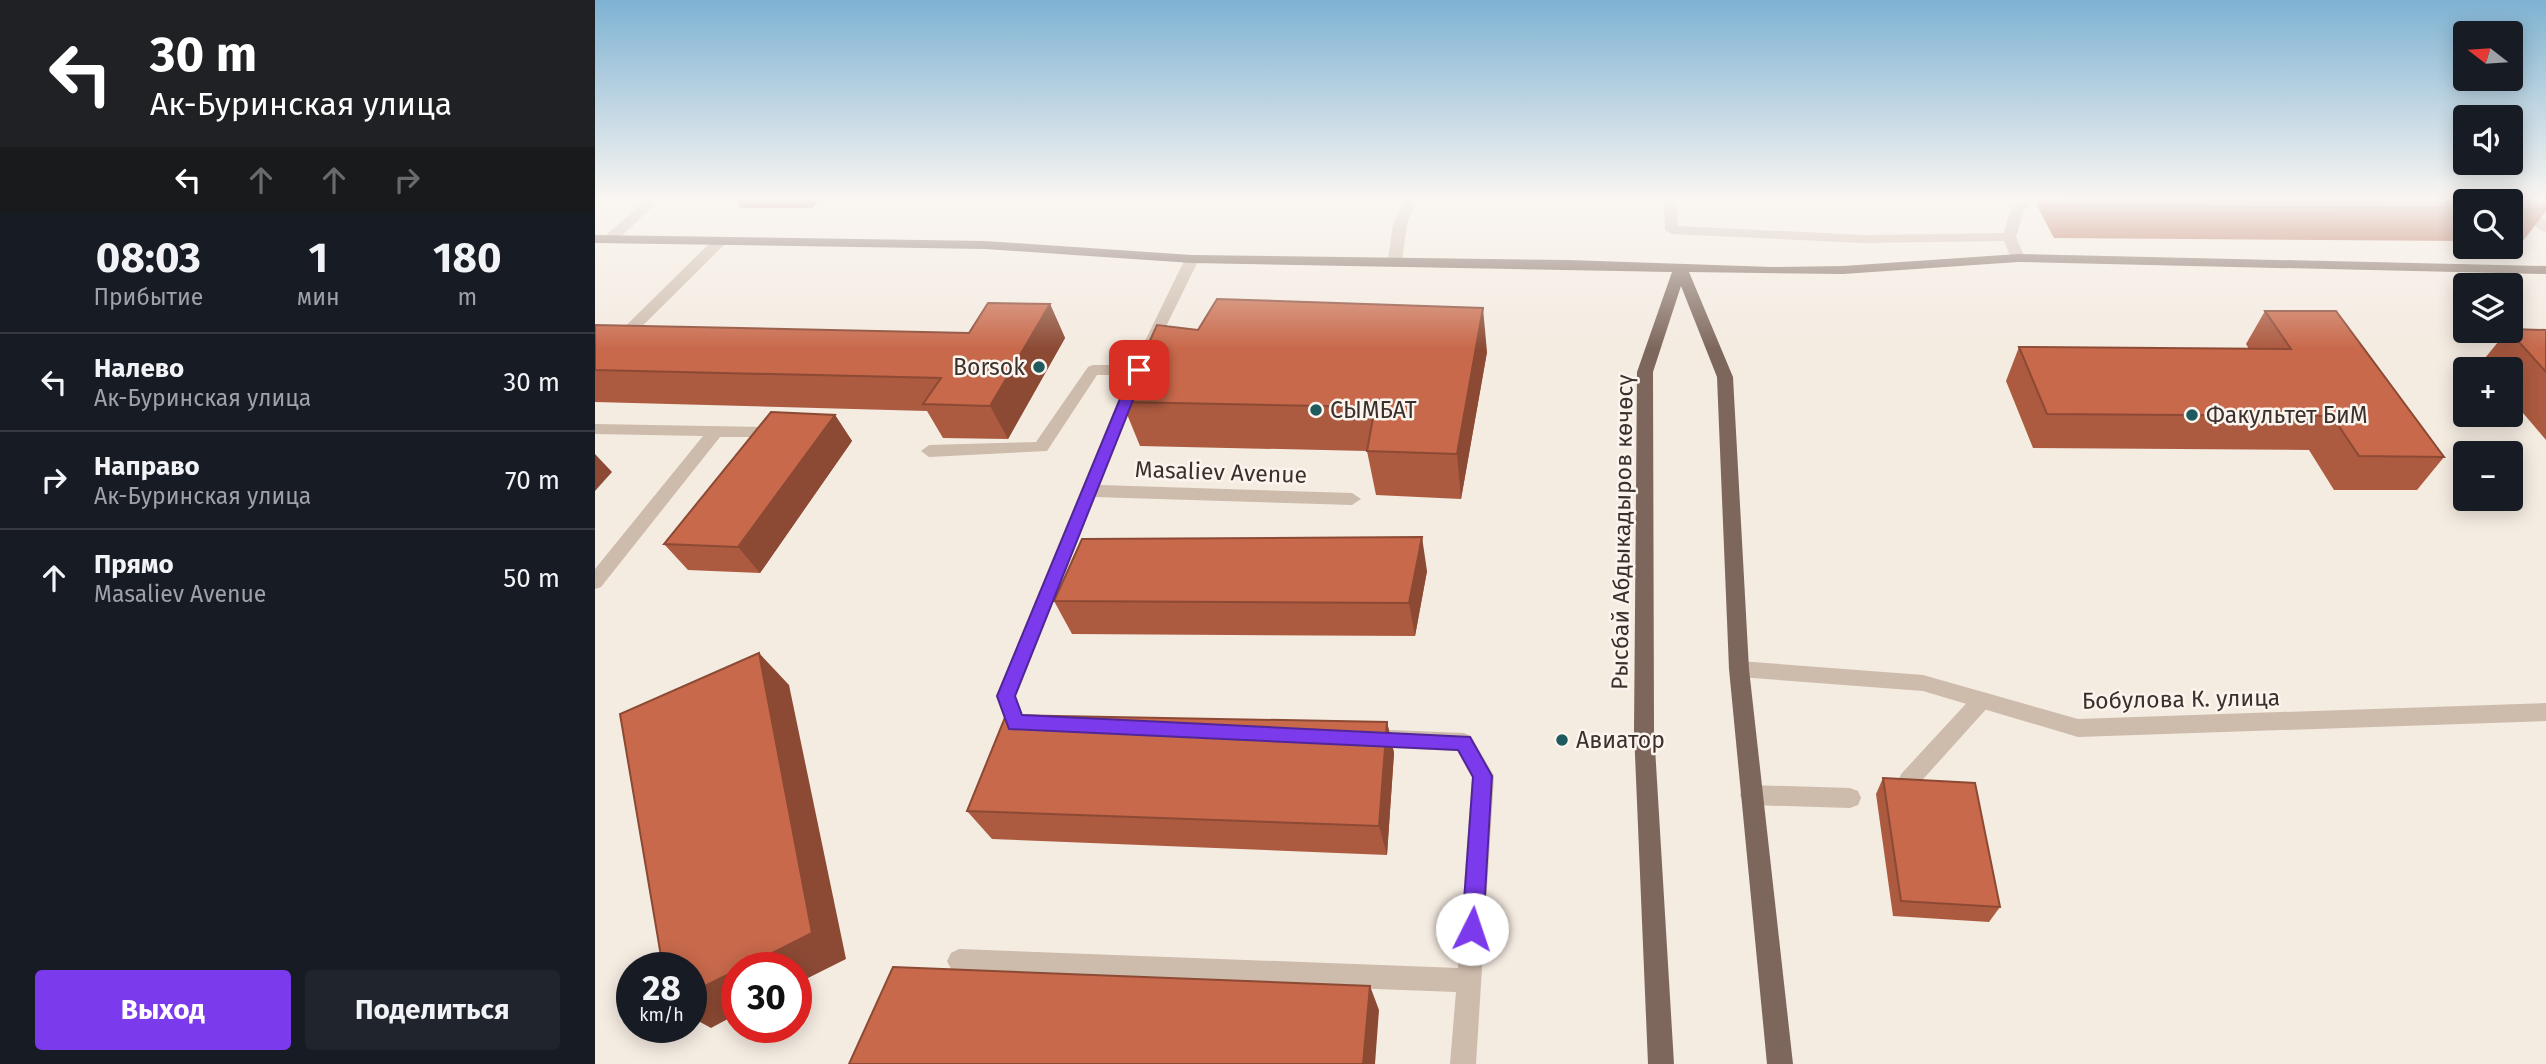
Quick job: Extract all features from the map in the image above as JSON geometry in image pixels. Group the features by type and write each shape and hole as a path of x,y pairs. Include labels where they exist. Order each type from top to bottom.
{"main road":[{"path":"1054,250 1192,259 1395,260 1772,271 1843,270 2018,258 2546,270"},
{"path":"1680,267 1725,377 1739,669 1780,1064"},
{"name":"Рысбай Абдыкадыров көчөсү","path":"1661,1064 1644,731 1645,372 1680,267"}],"street":[{"path":"595,365 711,250"},
{"path":"1395,260 1396,250"},
{"path":"2014,250 2018,258"},
{"name":"Masaliev Avenue","path":"1192,259 1164,331 1139,370 1089,491 1352,499"},
{"path":"929,451 1041,447 1093,370 1139,370"},
{"path":"595,429 768,432"},
{"path":"595,582 716,431"},
{"path":"1056,725 1015,723 1006,696 1089,491"},
{"name":"Бобулова К. улица","path":"1739,669 1923,683 2078,728 2546,712"},
{"path":"1909,780 1982,700"},
{"path":"1341,737 1464,743 1483,776 1464,1064"},
{"path":"1751,795 1850,798"},
{"path":"959,961 1469,980"}],"building":[{"path":"1217,299 1483,308 1457,454 1367,451 1375,407 1122,402 1157,325 1198,330"},
{"path":"988,303 1050,304 990,406 923,404 941,378 595,370 595,325 969,333"},
{"path":"2265,311 2336,311 2444,457 2359,456 2332,416 2047,414 2019,347 2291,349"},
{"path":"2523,329 2546,330 2546,372 2520,343 2523,343"},
{"path":"771,412 835,415 738,547 664,544"},
{"path":"1422,537 1409,603 1054,601 1082,539"},
{"path":"759,653 812,933 774,952 721,952 721,978 707,985 707,952 660,952 620,714"},
{"path":"1006,715 1387,722 1379,826 967,811"},
{"path":"1883,778 1975,783 2000,907 1901,901"},
{"path":"893,967 1370,986 1363,1064 849,1064"}],"place":[{"name":"Borsok","path":"1039,367"},
{"name":"СЫМБАТ","path":"1316,410"},
{"name":"Факультет БиМ","path":"2192,415"},
{"name":"Авиатор","path":"1562,740"}],"route":[{"path":"1139,370 1006,696 1015,723 1464,743 1483,776 1472,929"}]}
